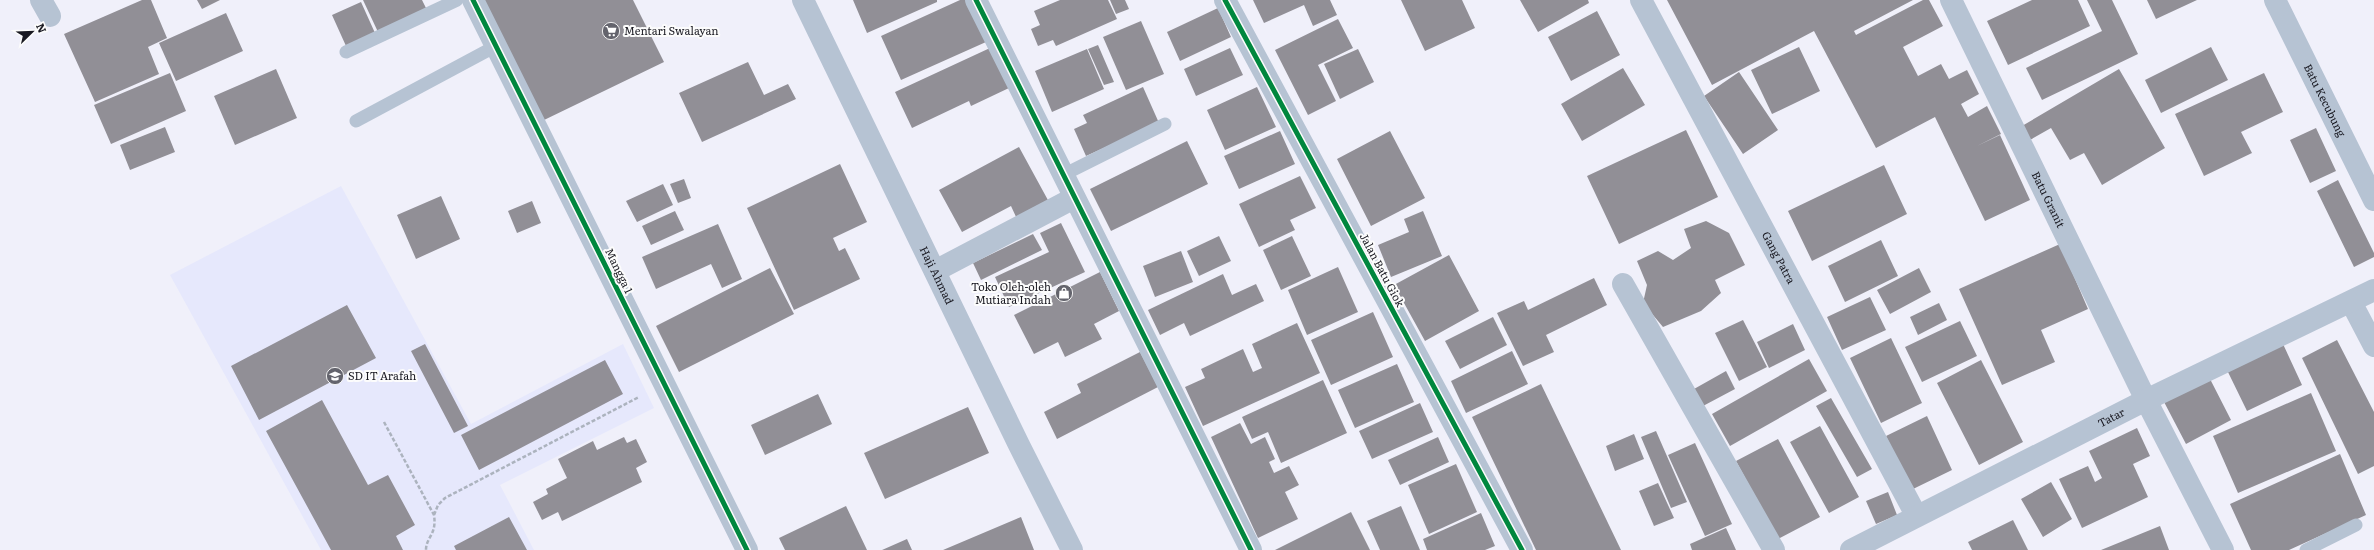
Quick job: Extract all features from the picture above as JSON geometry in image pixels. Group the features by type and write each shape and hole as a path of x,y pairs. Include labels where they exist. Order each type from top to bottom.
{"street":[{"name":"Mangga 1","path":"473,0 746,550"},
{"name":"Haji Ahmad","path":"803,0 1072,550"},
{"path":"976,0 1250,550"},
{"name":"Jalan Batu Giok","path":"1225,0 1522,550"},
{"name":"Gang Patra","path":"1642,0 1916,515"},
{"name":"Batu Granit","path":"1951,0 2146,400 2223,550"},
{"name":"Batu Kecubung","path":"2276,0 2374,200"},
{"path":"935,271 1074,198"},
{"path":"1623,284 1774,550"},
{"name":"Tatar","path":"1851,550 1882,543 1916,515 2146,400 2374,290"},
{"path":"2351,302 2374,346"}],"lane":[{"path":"346,52 456,0"},
{"path":"356,121 496,46"},
{"path":"1063,175 1165,124"},
{"path":"2306,550 2356,525"}],"path":[{"path":"426,550 428,540 434,532 434,515 438,505 445,498 641,396 666,388"},
{"path":"384,422 434,515"}],"shaded area":[{"name":"SD IT Arafah","path":"341,186 471,424 623,344 654,408 500,485 534,550 321,550 170,275"}],"building":[{"path":"142,0 151,0 167,38 148,47 159,74 95,102 64,34"},
{"path":"197,0 220,0 202,9"},
{"path":"363,0 422,0 427,10 378,32"},
{"path":"483,0 633,0 664,62 542,121"},
{"path":"853,0 937,0 937,2 867,33"},
{"path":"960,0 967,0 986,42 901,80 881,36"},
{"path":"1060,0 1108,0 1117,19 1056,46 1053,40 1038,46 1031,29 1040,25 1034,11"},
{"path":"1110,0 1125,0 1129,9 1116,14"},
{"path":"1253,0 1330,0 1337,15 1313,26 1304,5 1264,23"},
{"path":"1401,0 1462,0 1475,28 1425,51"},
{"path":"1520,0 1588,0 1589,3 1538,32"},
{"path":"1667,0 1913,0 1854,31 1856,35 1923,0 1929,0 1943,26 1903,47 1918,76 1941,64 1949,79 1967,70 1979,94 1961,104 1968,117 1987,106 2001,134 1977,146 2000,135 2030,200 1985,221 1935,117 1876,148 1814,31 1712,85"},
{"path":"2032,0 2078,0 2090,26 2008,65 1987,21"},
{"path":"2087,0 2112,0 2138,54 2042,100 2026,68 2102,31"},
{"path":"2147,0 2197,0 2156,19"},
{"path":"361,2 375,33 346,46 332,15"},
{"path":"1218,8 1231,37 1180,61 1167,32"},
{"path":"1597,11 1620,55 1571,81 1548,37"},
{"path":"226,13 243,51 176,81 159,43"},
{"path":"1338,19 1353,48 1318,65 1336,101 1308,115 1275,50"},
{"path":"1141,21 1164,74 1126,90 1103,37"},
{"path":"1098,45 1114,82 1104,85 1088,49"},
{"path":"1799,47 1820,91 1772,114 1751,70"},
{"path":"2211,47 2228,80 2161,113 2145,80"},
{"path":"990,48 1009,88 971,106 969,101 912,128 895,92"},
{"path":"1230,48 1243,75 1196,96 1184,69"},
{"path":"1087,49 1104,89 1052,112 1035,71"},
{"path":"1358,49 1374,82 1340,99 1324,64"},
{"path":"748,62 764,95 788,84 796,99 702,142 679,93"},
{"path":"1623,68 1645,105 1582,141 1561,104"},
{"path":"276,69 297,118 235,145 214,96"},
{"path":"2119,69 2165,148 2102,185 2084,153 2070,160 2051,128 2030,140 2022,126"},
{"path":"1739,72 1778,130 1743,154 1704,96"},
{"path":"170,73 186,111 111,144 94,105"},
{"path":"2264,73 2283,112 2241,132 2252,153 2204,176 2175,114"},
{"path":"1143,87 1159,123 1086,156 1074,129 1087,123 1083,115"},
{"path":"1257,87 1276,127 1225,150 1207,110"},
{"path":"165,127 175,152 130,170 120,145"},
{"path":"2316,128 2336,171 2310,183 2290,140"},
{"path":"1686,130 1718,197 1619,244 1587,176"},
{"path":"1280,131 1295,164 1239,189 1224,156"},
{"path":"1390,131 1425,198 1371,226 1337,159"},
{"path":"1187,141 1208,184 1111,231 1090,189"},
{"path":"1019,147 1049,202 1017,219 1011,206 962,232 939,190"},
{"path":"840,164 867,222 833,238 839,251 845,248 860,279 794,310 747,208"},
{"path":"1884,165 1907,214 1812,261 1788,211"},
{"path":"1300,176 1316,208 1290,220 1295,230 1259,247 1239,204"},
{"path":"684,179 691,198 678,203 670,184"},
{"path":"2338,180 2374,253 2374,257 2354,267 2317,191"},
{"path":"663,184 673,205 637,222 626,201"},
{"path":"441,196 460,239 416,259 397,215"},
{"path":"532,201 541,223 517,233 508,211"},
{"path":"675,211 684,230 651,245 642,226"},
{"path":"1423,211 1442,256 1391,277 1378,245 1409,232 1404,219"},
{"path":"1706,221 1729,233 1745,265 1715,280 1721,293 1701,311 1663,327 1643,303 1647,285 1637,261 1658,251 1673,260 1691,248 1684,229"},
{"path":"1061,223 1085,272 1009,307 995,277 1049,252 1040,233"},
{"path":"718,224 742,279 722,288 711,264 656,289 642,257"},
{"path":"1033,234 1042,250 981,280 973,263"},
{"path":"1219,236 1231,261 1199,276 1187,251"},
{"path":"1292,236 1311,276 1281,290 1263,250"},
{"path":"1881,240 1898,276 1845,302 1828,266"},
{"path":"2060,244 2088,309 2041,330 2055,362 2002,385 1959,289"},
{"path":"1181,251 1193,282 1155,297 1143,266"},
{"path":"1449,255 1479,311 1425,341 1394,285"},
{"path":"1338,267 1358,312 1307,335 1288,290"},
{"path":"770,268 794,314 679,372 656,326"},
{"path":"1919,268 1931,292 1890,314 1877,290"},
{"path":"1100,272 1119,311 1094,324 1102,339 1065,357 1058,342 1034,354 1014,315"},
{"path":"1223,274 1232,295 1256,284 1264,301 1190,336 1184,323 1160,335 1148,310"},
{"path":"1594,278 1607,305 1546,335 1554,352 1523,366 1497,313 1524,301 1528,310"},
{"path":"1870,297 1886,330 1842,350 1827,317"},
{"path":"1939,303 1947,320 1918,335 1910,317"},
{"path":"347,305 376,358 259,420 231,366"},
{"path":"1373,312 1393,357 1331,385 1311,340"},
{"path":"1493,317 1507,345 1460,369 1445,341"},
{"path":"1743,320 1767,367 1739,381 1715,333"},
{"path":"1960,321 1977,356 1922,382 1905,347"},
{"path":"1297,323 1320,373 1203,426 1185,387 1205,378 1201,369 1243,349 1253,372 1262,368 1252,344"},
{"path":"1793,324 1805,350 1769,368 1757,342"},
{"path":"1891,338 1922,403 1881,423 1850,358"},
{"path":"2337,340 2374,412 2374,466 2358,474 2302,358"},
{"path":"425,344 468,426 454,433 411,351"},
{"path":"2283,344 2302,385 2247,411 2227,370"},
{"path":"1512,351 1528,384 1466,413 1451,381"},
{"path":"1140,352 1158,387 1057,439 1044,412 1081,393 1077,384"},
{"path":"1809,359 1827,391 1730,446 1712,414"},
{"path":"605,360 623,394 479,470 461,435"},
{"path":"1981,360 2023,442 1979,465 1937,383"},
{"path":"1397,364 1414,402 1355,428 1338,390"},
{"path":"1726,371 1735,389 1703,406 1694,389"},
{"path":"2209,377 2231,420 2186,444 2163,400"},
{"path":"1323,380 1347,433 1281,463 1268,432 1252,439 1242,417"},
{"path":"1541,384 1621,550 1536,550 1472,417"},
{"path":"2311,393 2336,451 2238,493 2213,436"},
{"path":"818,394 832,424 765,455 751,425"},
{"path":"1831,398 1872,469 1857,477 1816,406"},
{"name":"SD IT Arafah","path":"322,400 368,485 388,475 415,525 396,536 403,550 331,550 266,431"},
{"path":"1420,403 1433,432 1372,459 1359,431"},
{"path":"968,407 989,453 885,499 864,453"},
{"path":"1927,416 1952,470 1911,490 1886,436"},
{"path":"1240,423 1251,444 1265,437 1275,459 1269,462 1274,473 1289,466 1299,485 1285,492 1298,519 1258,538 1211,437"},
{"path":"1820,426 1859,497 1829,513 1790,442"},
{"path":"2137,428 2150,456 2133,464 2148,497 2082,528 2059,479 2088,466 2095,482 2102,478 2089,451"},
{"path":"1656,431 1687,502 1671,508 1641,437"},
{"path":"1634,434 1644,459 1615,471 1606,446"},
{"path":"624,437 627,443 636,439 647,462 636,468 642,482 562,521 558,512 542,520 533,502 548,494 546,489 567,478 558,459 593,441 597,450"},
{"path":"1438,437 1449,462 1400,485 1388,460"},
{"path":"1778,439 1820,517 1778,539 1736,461"},
{"path":"1695,443 1732,524 1705,536 1668,455"},
{"path":"2340,454 2366,515 2289,550 2251,550 2230,504"},
{"path":"1456,464 1477,512 1429,534 1408,485"},
{"path":"2051,482 2072,519 2043,537 2021,499"},
{"path":"1658,483 1674,518 1654,526 1639,491"},
{"path":"1888,492 1897,515 1876,524 1866,501"},
{"path":"846,506 867,550 785,550 779,538"},
{"path":"1401,506 1420,550 1380,550 1367,521"},
{"path":"1351,512 1370,550 1275,550"},
{"path":"1481,513 1495,546 1485,550 1427,550 1423,539"},
{"path":"509,517 527,550 456,550 454,546"},
{"path":"1021,517 1034,550 943,550"},
{"path":"2013,520 2028,550 1972,550 1968,542"},
{"path":"2160,526 2169,550 2101,550"},
{"path":"1726,528 1736,550 1692,550 1690,544"},
{"path":"907,539 912,550 882,550"}],"cycle path":[{"path":"473,0 747,550"},
{"path":"976,0 1251,550"},
{"path":"1225,0 1522,550"}],"place":[{"name":"Mentari Swalayan","path":"611,31"},
{"name":"Toko Oleh-oleh Mutiara Indah","path":"1064,293"},
{"name":"SD IT Arafah","path":"335,376"}]}
